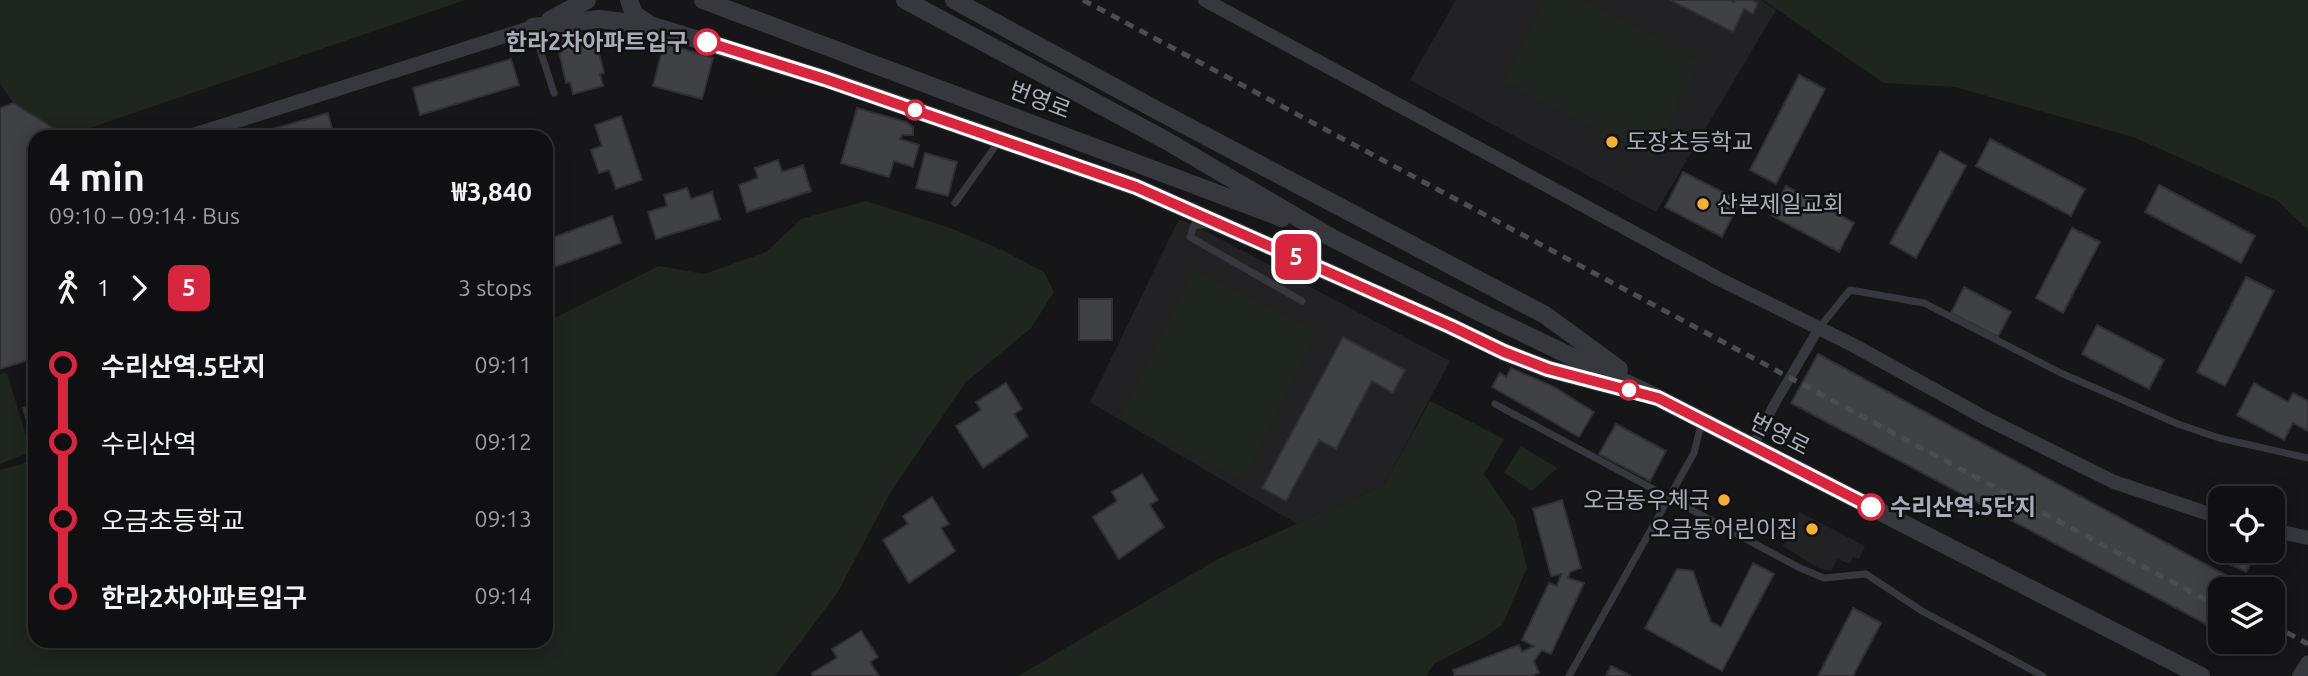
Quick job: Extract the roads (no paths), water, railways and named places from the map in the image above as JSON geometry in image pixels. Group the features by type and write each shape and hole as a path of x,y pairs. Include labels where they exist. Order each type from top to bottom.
{"street":[{"path":"209,130 533,27 587,0"},
{"path":"629,0 634,14 650,26"},
{"name":"번영로","path":"703,0 1334,239"},
{"name":"번영로","path":"905,0 1167,141 1334,239 1658,398 1752,448 2003,572 2201,676"},
{"path":"954,0 1545,315 1658,398"},
{"path":"1205,0 1718,279 1819,328 1985,418 2114,482 2208,514"},
{"path":"533,27 599,19 650,26 825,79 1136,187 1504,352 1548,369 1658,398"},
{"path":"1752,448 1819,328"},
{"path":"2285,533 2308,538"},
{"path":"2299,676 2308,662"}],"lane":[{"path":"533,27 554,93"},
{"path":"955,203 1000,140"},
{"path":"1223,224 1194,225 1190,237 1302,301"},
{"path":"1819,328 1850,290 1924,303 2063,374 2178,424 2268,450 2308,458"},
{"path":"1495,404 1800,568 1824,578 1866,574 1922,611 2043,676"},
{"path":"1569,676 1694,453 1702,421"}],"railway":[{"path":"1083,0 2208,601"},
{"path":"2285,632 2308,644"}],"place":[{"name":"한라2차아파트입구","path":"707,42"},
{"name":"도장초등학교","path":"1612,142"},
{"name":"산본제일교회","path":"1703,204"},
{"name":"오금동우체국","path":"1724,500"},
{"name":"수리산역.5단지","path":"1871,507"},
{"name":"오금동어린이집","path":"1812,529"}]}
